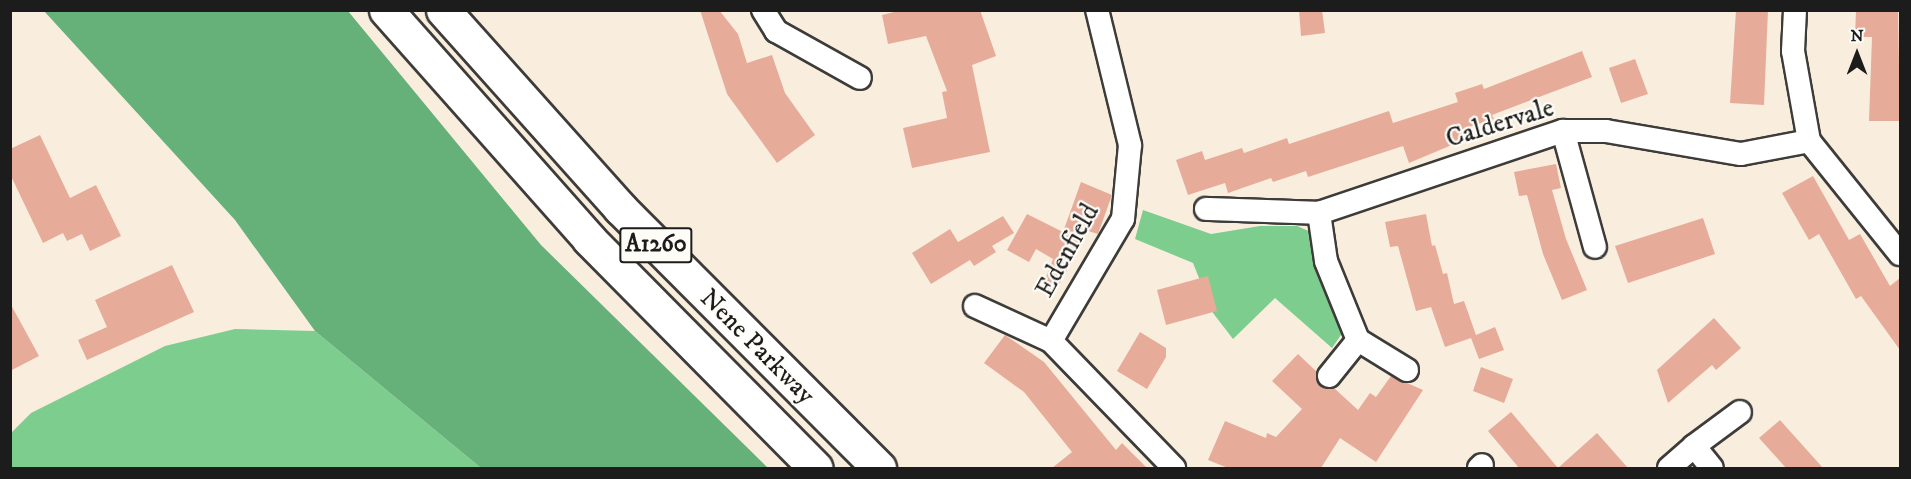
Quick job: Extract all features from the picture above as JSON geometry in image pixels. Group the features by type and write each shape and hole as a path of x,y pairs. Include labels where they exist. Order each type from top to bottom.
{"highway":[{"name":"Nene Parkway","path":"386,10 588,239 816,468"},
{"name":"Nene Parkway","path":"443,10 620,208 879,468"}],"street":[{"path":"763,10 776,31 860,78"},
{"name":"Edenfield","path":"1051,341 1123,219 1130,145 1097,10"},
{"path":"1795,10 1793,51 1809,141 1900,254"},
{"path":"1563,131 1595,248"},
{"name":"Caldervale","path":"1206,209 1319,213 1563,131 1606,131 1741,154 1809,141"},
{"path":"1319,213 1326,261 1358,340 1407,370"},
{"name":"Edenfield","path":"975,306 1051,341 1174,468"},
{"path":"1329,376 1358,340"},
{"path":"1669,468 1740,412"},
{"path":"1694,446 1712,468"}],"green space":[{"path":"44,11 348,11 541,245 768,468 481,468 315,331 235,220"},
{"path":"1143,210 1211,234 1260,226 1297,226 1311,232 1343,332 1332,348 1275,298 1233,339 1213,313 1193,263 1135,239"},
{"path":"235,329 315,331 481,468 11,468 11,433 31,413 165,346"}],"building":[{"path":"700,10 719,10 738,34 747,63 772,55 785,93 815,135 777,163 727,94"},
{"path":"902,10 980,10 996,56 972,65 990,152 912,168 903,128 947,118 942,92 947,91 926,36 888,44 882,15"},
{"path":"1299,10 1322,10 1325,33 1301,36"},
{"path":"1736,10 1768,10 1764,105 1730,103"},
{"path":"1856,10 1898,10 1900,121 1869,121 1872,37 1855,37"},
{"path":"1582,51 1592,77 1492,115 1494,119 1463,129 1466,139 1409,163 1403,146 1308,177 1306,171 1273,182 1271,178 1228,193 1225,183 1188,195 1176,160 1202,151 1205,160 1242,148 1244,153 1287,138 1289,144 1389,111 1393,123 1458,102 1455,93 1482,84 1484,89"},
{"path":"1635,59 1648,94 1621,103 1609,68"},
{"path":"40,135 70,198 96,185 121,236 90,251 82,234 67,241 63,233 43,243 10,174 10,149"},
{"path":"1556,164 1561,188 1552,190 1566,239 1587,290 1562,300 1543,254 1527,195 1519,196 1514,172"},
{"path":"1813,176 1849,240 1860,234 1890,286 1900,278 1900,350 1861,296 1856,299 1819,234 1809,240 1782,193"},
{"path":"1081,182 1112,195 1098,234 1088,231 1054,294 1042,288 1053,259 1036,249 1029,262 1007,250 1027,214 1063,232"},
{"path":"1426,214 1432,246 1435,245 1443,274 1447,273 1454,304 1464,301 1476,335 1495,327 1504,350 1479,359 1471,338 1445,347 1431,307 1416,311 1398,246 1390,247 1385,222"},
{"path":"1003,216 1014,233 992,246 996,252 974,266 970,260 931,284 912,253 950,229 958,242"},
{"path":"1703,218 1715,254 1628,283 1615,246"},
{"path":"172,265 194,312 87,360 78,340 107,327 95,300"},
{"path":"1208,276 1217,311 1166,325 1157,290"},
{"path":"10,303 39,356 10,371"},
{"path":"1714,318 1741,348 1716,370 1712,365 1668,403 1657,370"},
{"path":"1140,332 1166,348 1166,357 1147,389 1117,371"},
{"path":"1005,335 1044,362 1116,450 1122,443 1147,468 1052,468 1072,452 1024,392 984,363"},
{"path":"1298,354 1317,372 1320,386 1334,388 1358,410 1370,393 1376,397 1391,376 1423,390 1376,462 1340,438 1321,468 1228,468 1208,460 1225,421 1266,438 1267,433 1276,437 1302,409 1272,381"},
{"path":"1481,367 1513,379 1504,403 1473,391"},
{"path":"1511,412 1558,468 1519,468 1488,431"},
{"path":"1780,420 1823,468 1786,468 1759,438"},
{"path":"1597,433 1628,468 1558,468"}]}
